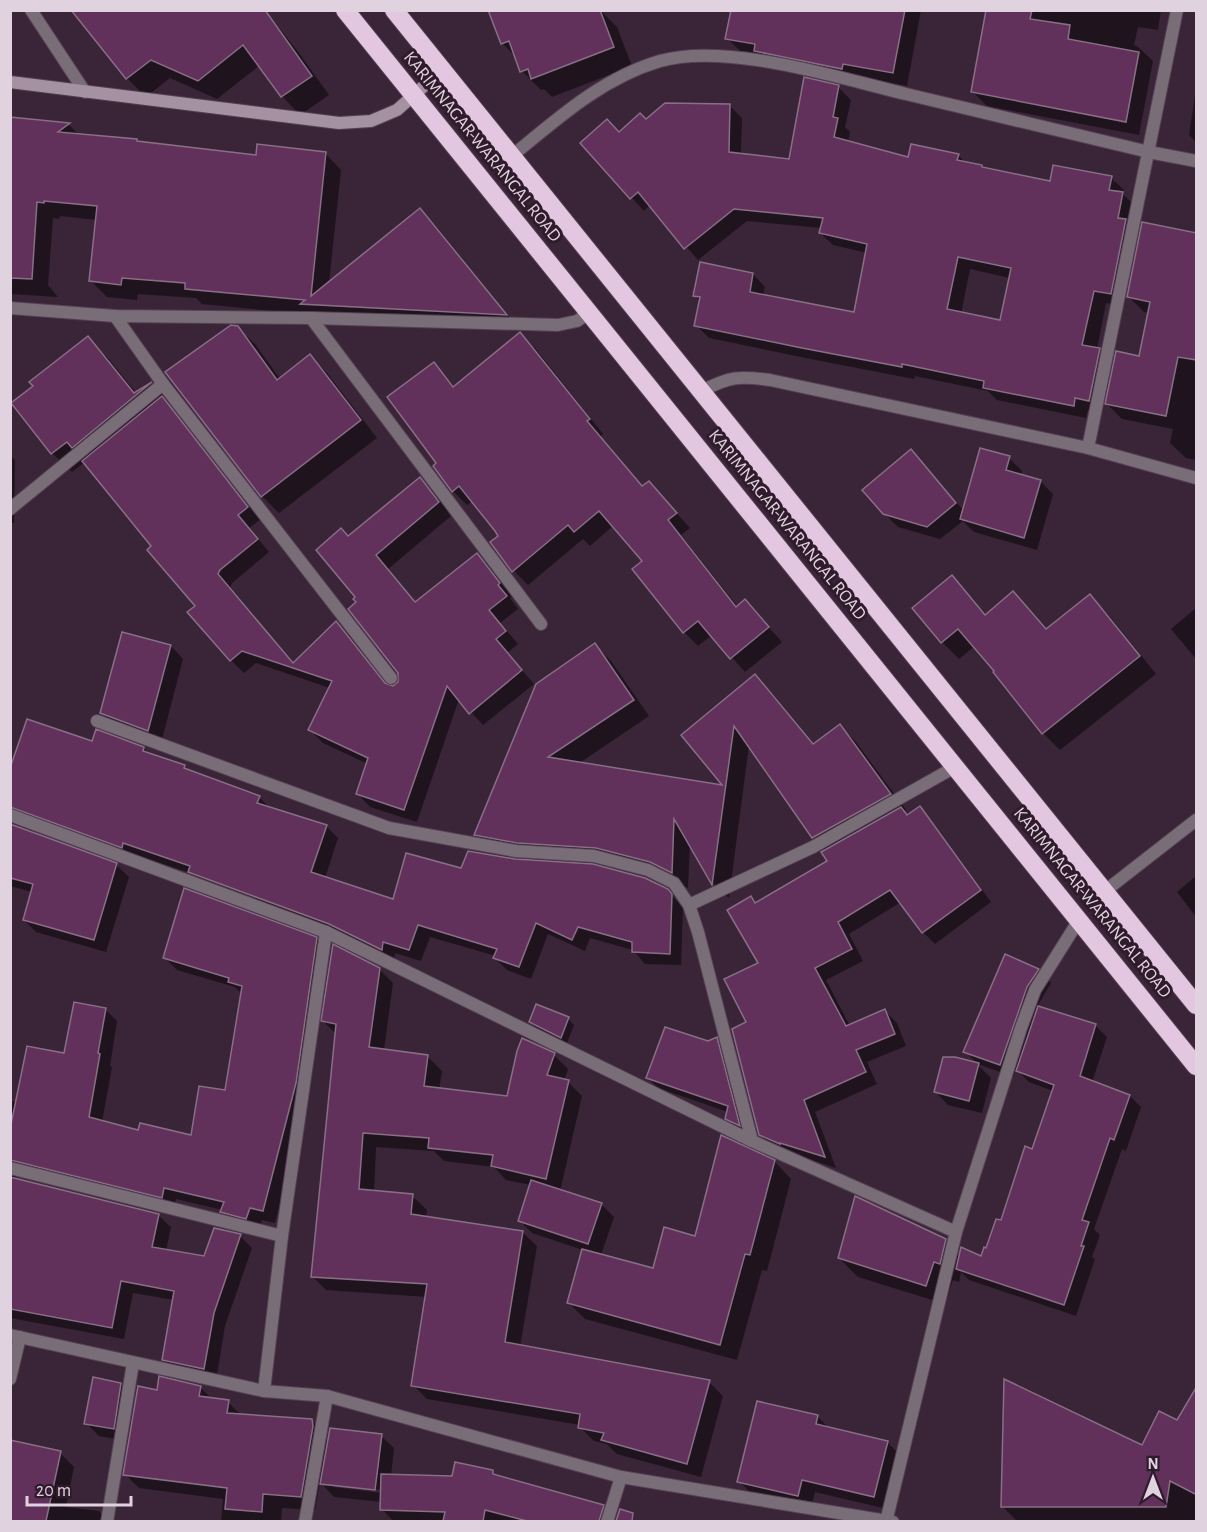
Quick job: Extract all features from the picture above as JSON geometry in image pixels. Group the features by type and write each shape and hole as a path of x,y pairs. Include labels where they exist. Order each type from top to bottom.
{"highway":[{"name":"KARIMNAGAR-WARANGAL ROAD","path":"345,10 1197,1066"},
{"name":"KARIMNAGAR-WARANGAL ROAD","path":"394,10 1197,1005"}],"street":[{"path":"31,10 85,92"},
{"path":"1088,448 1177,10"},
{"path":"512,156 580,100 617,78 661,60 705,55 777,63 1149,152 1197,161"},
{"path":"10,82 339,123 371,122 397,110 442,70"},
{"path":"10,308 115,316 311,318 558,325 577,321 589,313"},
{"path":"115,316 163,384 391,678"},
{"path":"311,318 541,624"},
{"path":"702,391 721,380 742,376 770,380 1088,448 1197,478"},
{"path":"10,509 163,384"},
{"path":"97,720 389,828 516,850 594,856 648,870 674,883 689,905 698,932 752,1141"},
{"path":"689,905 813,847 955,766"},
{"path":"10,815 326,932 752,1141 956,1232"},
{"path":"1105,891 1197,820"},
{"path":"10,1379 16,1336 264,1391 327,1396 621,1477 888,1521 956,1232 1035,990 1079,920"},
{"path":"264,1391 282,1236 326,932"},
{"path":"10,1168 282,1236"},
{"path":"107,1521 133,1363"},
{"path":"305,1521 327,1396"},
{"path":"607,1521 621,1477"}],"building":[{"path":"71,10 265,10 312,76 281,97 243,45 198,81 151,60 126,79"},
{"path":"488,10 600,10 614,47 531,79 528,69 520,72 509,41 501,44"},
{"path":"731,10 905,10 893,73 843,64 842,69 754,51 755,44 725,39"},
{"path":"986,10 1032,10 1030,19 1070,25 1068,39 1139,52 1126,122 971,92"},
{"path":"804,77 839,85 833,117 838,118 834,137 908,157 911,144 959,154 957,160 982,165 982,167 1050,181 1053,165 1112,176 1109,190 1123,192 1118,218 1126,219 1111,294 1094,291 1082,345 1100,348 1089,401 1075,398 1074,406 983,388 984,381 694,326 700,297 693,296 700,262 753,273 750,292 854,312 867,244 819,233 823,218 734,209 684,249 638,192 630,199 580,143 607,119 619,132 640,113 646,119 665,103 730,104 729,152 789,159","holes":["958,257 1011,268 1000,320 947,309"]},
{"path":"10,117 70,123 58,132 137,139 137,141 256,155 257,144 326,152 311,296 420,208 507,315 300,304 305,300 185,289 185,283 122,278 121,285 89,281 97,206 44,201 44,203 37,202 32,279 10,278"},
{"path":"1142,222 1197,233 1197,360 1178,357 1166,416 1105,404 1116,351 1139,356 1150,302 1127,297"},
{"path":"231,325 238,326 277,380 310,354 361,420 261,497 165,372"},
{"path":"520,332 590,419 587,421 642,486 649,481 677,513 668,520 736,607 745,599 769,627 730,659 698,621 683,633 632,569 642,561 599,511 574,532 568,525 512,572 490,542 498,536 495,531 459,486 452,492 433,466 436,463 387,397 434,362 453,387"},
{"path":"88,336 134,393 152,382 72,448 67,442 51,454 11,403 33,386 29,382"},
{"path":"162,396 248,507 238,515 258,539 218,574 293,663 336,621 385,683 393,686 398,682 398,673 348,609 356,602 353,599 355,597 316,550 341,528 348,536 420,477 439,502 376,555 415,602 477,553 500,583 498,585 507,596 489,610 506,631 496,639 522,670 469,714 447,686 404,810 356,794 368,758 308,730 332,681 242,651 230,661 187,612 195,606 147,550 151,546 82,461"},
{"path":"980,448 1010,456 1006,470 1041,480 1024,538 960,519"},
{"path":"911,449 956,503 927,527 883,514 862,490"},
{"path":"952,575 985,615 1013,591 1046,629 1090,594 1140,656 1042,734 994,671 958,629 941,643 912,608"},
{"path":"122,632 171,645 148,731 100,713"},
{"path":"595,643 634,700 548,757 722,785 681,735 755,674 813,744 840,724 891,794 812,838 734,726 712,885 674,819 672,873 650,862 596,848 517,843 474,835 536,684"},
{"path":"27,719 92,741 96,729 144,747 143,751 185,765 184,768 260,796 257,803 327,825 311,872 393,899 406,853 461,868 468,851 515,859 593,864 645,878 668,889 672,894 670,954 632,952 632,942 578,927 572,940 536,923 519,967 493,958 497,949 418,925 409,950 383,942 382,950 329,924 188,872 190,866 123,843 122,848 10,807 10,768"},
{"path":"920,806 981,890 922,933 890,890 838,922 852,949 815,968 846,1026 885,1009 895,1034 856,1050 866,1072 804,1100 825,1157 780,1144 759,1135 732,1029 746,1022 724,979 758,963 727,910 751,896 755,903 827,861 821,852 901,807 907,815"},
{"path":"10,824 117,863 94,940 23,920 33,884 10,878"},
{"path":"184,888 317,937 296,1083 263,1211 250,1208 246,1219 220,1212 224,1202 164,1188 162,1198 10,1160 10,1129 27,1046 64,1053 74,1002 106,1008 89,1117 138,1130 140,1123 191,1135 199,1086 225,1090 242,986 228,982 229,978 163,958"},
{"path":"333,944 380,968 369,1047 428,1055 424,1086 507,1096 522,1038 555,1053 547,1075 569,1080 546,1179 491,1166 493,1155 428,1148 429,1138 363,1133 359,1189 413,1194 411,1214 523,1231 505,1342 710,1380 687,1464 601,1440 604,1433 578,1428 580,1414 411,1386 427,1284 311,1277 336,1024 321,1021"},
{"path":"1005,954 1039,969 1027,987 1000,1065 963,1052"},
{"path":"536,1004 569,1017 561,1038 529,1022"},
{"path":"1038,1006 1096,1024 1080,1076 1130,1095 1114,1140 1110,1138 1082,1220 1089,1222 1081,1246 1084,1246 1064,1305 956,1269 961,1247 981,1256 996,1219 1001,1220 1025,1146 1032,1149 1054,1085 1016,1071"},
{"path":"665,1027 708,1041 717,1037 740,1126 725,1119 728,1106 646,1078"},
{"path":"943,1057 955,1057 979,1063 969,1101 934,1092"},
{"path":"721,1135 775,1160 750,1255 745,1254 720,1345 567,1303 582,1249 653,1268 664,1227 695,1236"},
{"path":"10,1177 159,1214 152,1247 204,1256 214,1228 241,1234 214,1313 204,1369 162,1360 174,1291 121,1281 112,1328 10,1309"},
{"path":"531,1180 602,1203 588,1244 518,1221"},
{"path":"855,1196 946,1239 940,1264 934,1262 926,1286 838,1258"},
{"path":"159,1376 201,1386 199,1396 229,1400 227,1413 312,1419 313,1426 301,1497 263,1494 262,1512 225,1509 227,1488 123,1475 138,1386 157,1390"},
{"path":"93,1377 121,1383 114,1429 84,1424"},
{"path":"1004,1379 1142,1445 1159,1411 1177,1420 1197,1386 1197,1495 1170,1481 1166,1507 1001,1507"},
{"path":"757,1401 818,1415 816,1424 888,1441 874,1497 802,1480 798,1496 737,1482"},
{"path":"330,1428 382,1434 375,1490 320,1484"},
{"path":"10,1440 61,1451 46,1521 10,1521"},
{"path":"455,1462 493,1470 493,1474 604,1505 599,1521 527,1521 485,1510 483,1521 443,1521 445,1512 380,1510 381,1474 452,1476"},
{"path":"620,1509 633,1513 632,1521 616,1521"}]}
